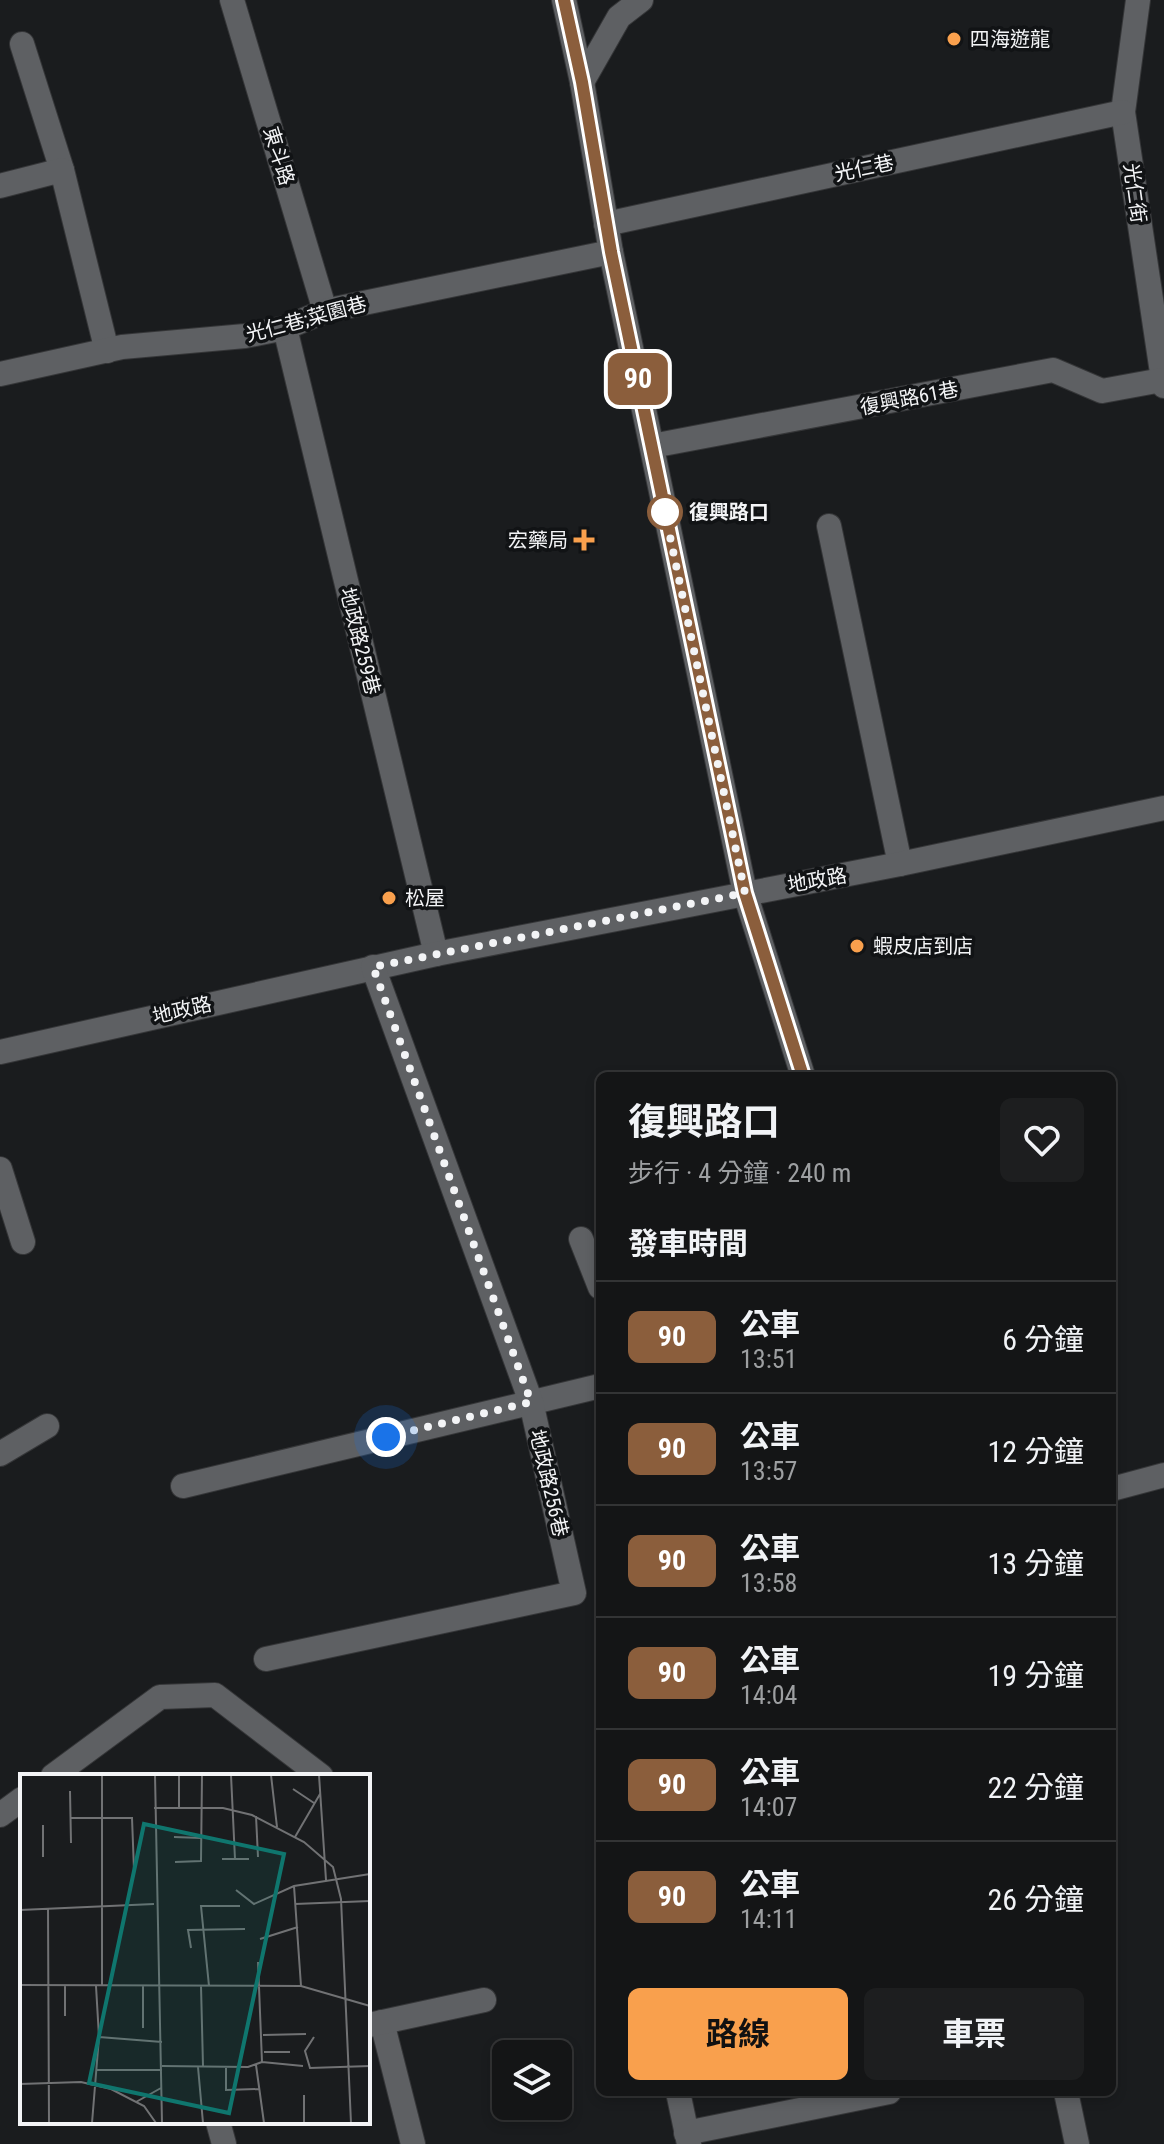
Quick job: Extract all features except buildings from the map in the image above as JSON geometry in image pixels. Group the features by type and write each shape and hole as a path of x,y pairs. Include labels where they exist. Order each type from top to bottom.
{"street":[{"name":"東斗路","path":"232,0 325,311"},
{"path":"564,0 582,82 611,252 745,893 802,1072"},
{"path":"582,82 619,17 641,0"},
{"name":"光仁街","path":"1138,0 1123,112 1163,383"},
{"path":"22,44 62,170 107,351"},
{"name":"光仁巷","path":"606,224 1123,112"},
{"path":"0,186 62,170"},
{"name":"光仁巷;菜園巷","path":"0,374 107,351 245,336 285,328 325,311 611,252"},
{"name":"地政路259巷","path":"285,328 436,954"},
{"name":"復興路61巷","path":"652,446 1053,370 1102,391 1163,383"},
{"path":"829,526 900,864"},
{"name":"地政路","path":"0,1052 373,967 900,864 1164,808"},
{"name":"地政路256巷","path":"266,1659 574,1593 531,1402 373,967"},
{"path":"0,1169 23,1242"},
{"path":"581,1239 596,1277"},
{"path":"183,1486 596,1387"},
{"path":"0,1454 47,1426"},
{"path":"1116,1488 1164,1475"},
{"path":"56,1774 160,1697 215,1695 318,1774"},
{"path":"0,1815 20,1800"},
{"path":"413,2144 375,2024 484,2000"},
{"path":"679,2096 688,2139 872,2096"},
{"path":"1067,2096 1077,2144"},
{"path":"219,2124 224,2144"}],"bus line":[{"name":"90","path":"564,0 582,82 611,252 745,893 802,1072"}],"place":[{"name":"四海遊龍","path":"954,39"},
{"name":"復興路口","path":"665,512"},
{"name":"宏藥局","path":"584,540"},
{"name":"松屋","path":"389,898"},
{"name":"蝦皮店到店","path":"857,946"}],"route":[{"path":"386,1437 531,1402 373,967 745,893 664,508 665,512"}]}
